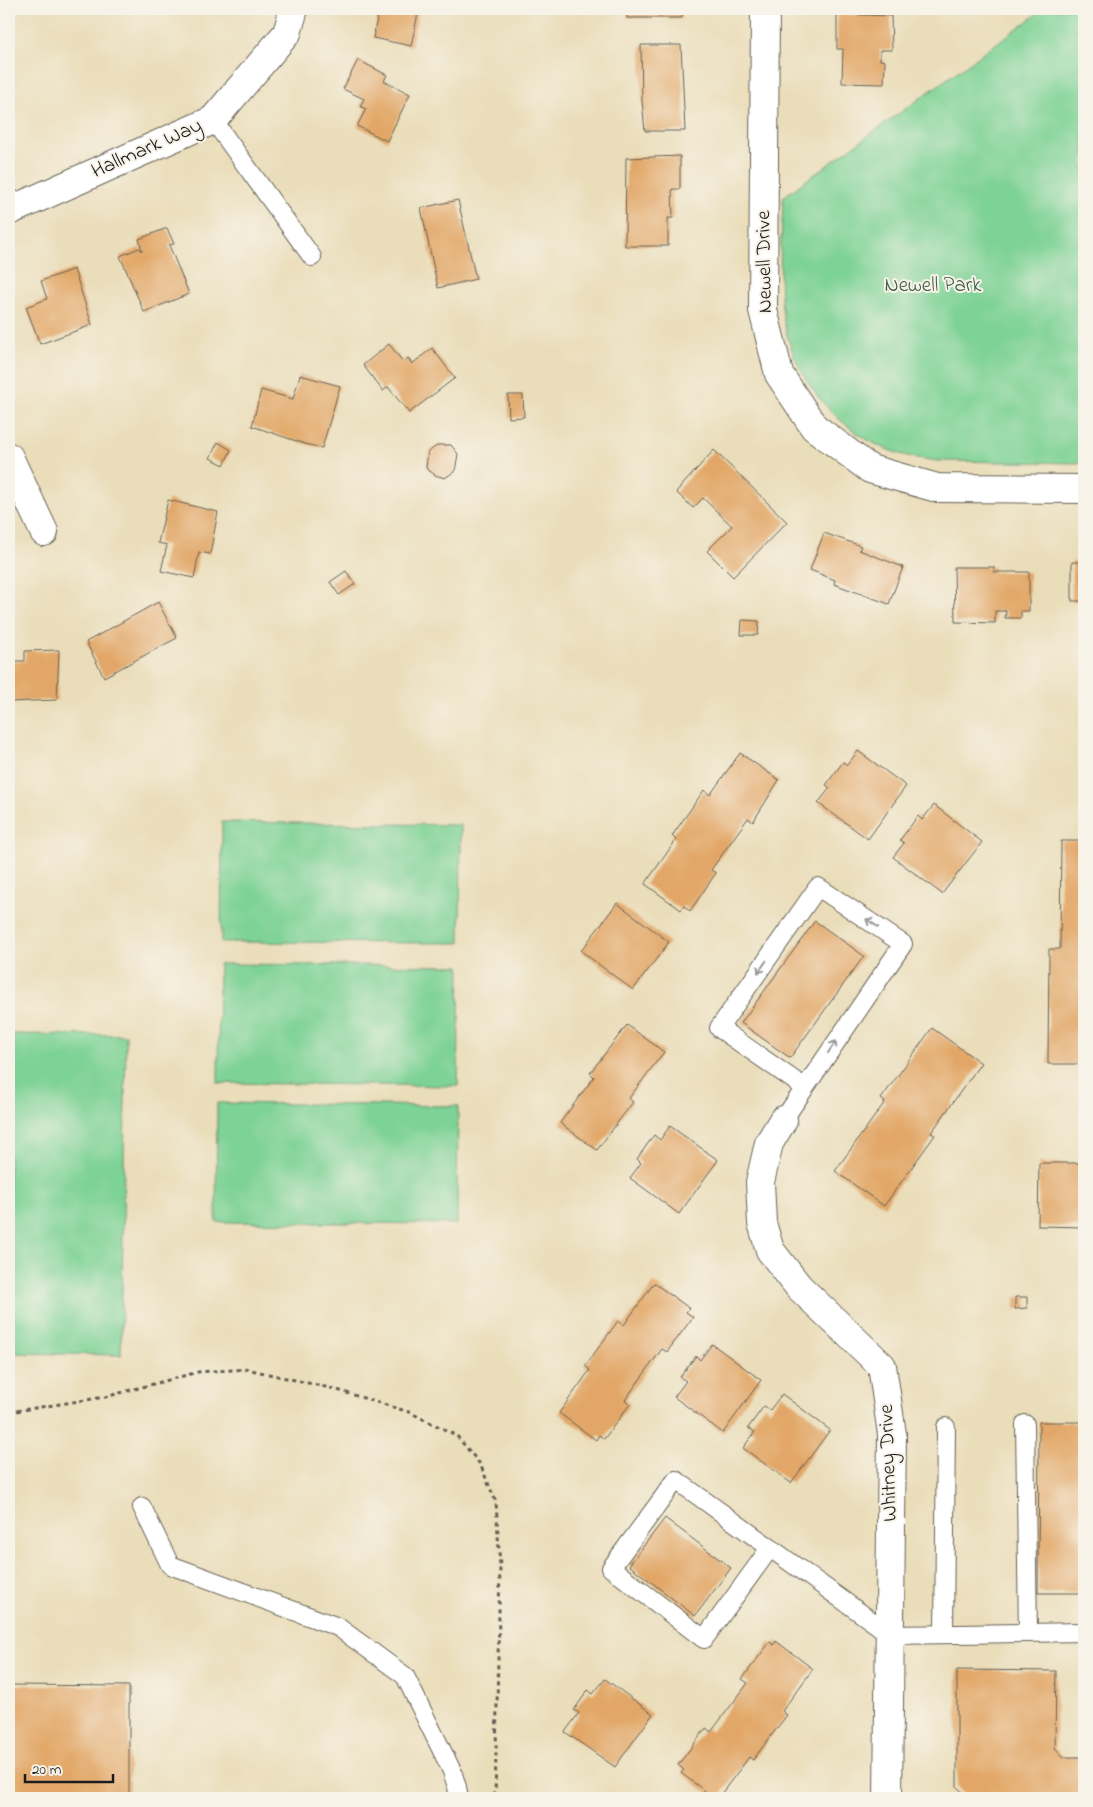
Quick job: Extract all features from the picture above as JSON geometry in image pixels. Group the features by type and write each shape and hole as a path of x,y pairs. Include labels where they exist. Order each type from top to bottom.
{"street":[{"name":"Hallmark Way","path":"9,211 213,120 287,33 294,9"},
{"name":"Newell Drive","path":"765,9 764,310 779,374 809,420 814,427 870,469 938,488 1084,489"},
{"path":"9,457 44,532"},
{"name":"Whitney Drive","path":"782,1120 769,1143 760,1182 762,1223 770,1250 799,1287 882,1366 892,1434 888,1798"}],"lane":[{"path":"213,120 312,257"},
{"path":"782,1120 804,1088 903,944 818,887 720,1028 804,1088"},
{"path":"1025,1424 1028,1633"},
{"path":"944,1634 946,1427"},
{"path":"770,1548 704,1639 611,1568 676,1480 770,1548 890,1635 1084,1632"},
{"path":"142,1507 170,1565 338,1627 405,1676 452,1771 458,1787 459,1798"}],"path":[{"path":"9,1412 105,1397 198,1372 247,1369 334,1389 409,1412 456,1435 480,1464 496,1502 500,1567 495,1798"}],"green space":[{"name":"Newell Park","path":"1044,9 1084,9 1084,463 938,461 912,457 886,449 853,430 838,418 813,389 794,356 784,322 780,287 783,197"},
{"path":"222,822 461,825 460,943 221,942"},
{"path":"219,964 460,966 458,1086 218,1083"},
{"path":"9,1034 126,1035 121,1355 9,1353"},
{"path":"217,1103 458,1106 457,1224 216,1222"}],"building":[{"path":"379,9 419,9 411,46 373,38"},
{"path":"627,9 682,9 682,18 627,18"},
{"path":"837,14 891,16 892,50 880,50 880,60 885,61 884,84 842,83 843,49 837,49"},
{"path":"641,45 681,45 685,131 645,131 642,101"},
{"path":"358,60 387,75 384,81 410,94 387,141 357,126 366,109 360,106 364,99 343,89"},
{"path":"680,156 680,189 672,189 673,218 668,218 668,246 625,246 626,158"},
{"path":"458,200 476,279 438,288 421,208"},
{"path":"167,228 174,244 169,245 189,294 144,312 120,256 139,248 142,251 139,239"},
{"path":"74,269 92,325 40,344 26,307 47,299 41,281"},
{"path":"389,344 403,362 408,358 412,364 432,348 455,378 409,413 388,387 383,391 363,365"},
{"path":"300,375 340,386 322,448 252,426 261,390 293,399"},
{"path":"508,395 523,395 524,417 509,418"},
{"path":"218,442 231,450 224,465 210,458"},
{"path":"438,445 451,445 458,454 455,471 445,478 435,475 426,468 428,452"},
{"path":"714,450 787,522 733,577 707,551 732,526 703,498 693,508 676,492"},
{"path":"168,500 218,512 210,554 199,552 194,578 161,571 167,545 158,543"},
{"path":"824,533 861,546 859,550 903,567 889,604 834,584 835,580 810,570"},
{"path":"1072,562 1084,562 1084,601 1072,601"},
{"path":"954,567 994,567 994,572 1029,572 1029,611 1021,611 1021,618 1005,618 1006,611 995,611 995,623 955,622"},
{"path":"346,571 355,584 339,595 330,582"},
{"path":"158,602 177,638 104,677 86,642"},
{"path":"742,620 759,621 758,635 741,635"},
{"path":"59,650 57,700 9,702 9,661 25,661 25,651"},
{"path":"858,751 906,786 868,839 818,803 830,788 826,785 843,762 847,765"},
{"path":"740,753 779,780 753,822 748,818 711,870 716,873 690,911 684,906 681,910 645,884 676,840 672,836 704,790 710,795"},
{"path":"934,805 982,842 942,894 893,857 904,843 900,840 918,816 922,820"},
{"path":"1061,841 1084,841 1084,1064 1048,1064 1049,949 1060,949"},
{"path":"617,903 669,942 633,990 581,951"},
{"path":"815,921 864,956 790,1058 741,1023"},
{"path":"627,1025 664,1052 629,1098 633,1102 597,1150 560,1123 594,1077 590,1073"},
{"path":"932,1028 981,1063 931,1133 935,1135 884,1206 835,1171 885,1102 881,1099"},
{"path":"670,1126 718,1160 679,1214 630,1178 641,1163 637,1159 654,1135 660,1140"},
{"path":"1039,1163 1084,1163 1084,1227 1038,1226"},
{"path":"654,1283 689,1308 686,1312 693,1317 667,1352 662,1349 625,1400 630,1404 604,1439 599,1435 596,1440 559,1413 590,1370 585,1366 618,1321 624,1325"},
{"path":"1015,1297 1027,1297 1027,1308 1015,1309"},
{"path":"712,1344 761,1380 723,1433 674,1397 686,1381 680,1377 696,1356 700,1360"},
{"path":"782,1394 830,1430 791,1483 743,1448 755,1432 748,1428 764,1406 770,1410"},
{"path":"1039,1422 1084,1422 1084,1593 1038,1593"},
{"path":"665,1518 731,1568 695,1616 629,1565"},
{"path":"776,1641 813,1669 782,1711 787,1715 753,1760 749,1757 718,1798 714,1798 681,1773 684,1770 678,1765 706,1728 711,1732 748,1683 742,1679 770,1642 774,1645"},
{"path":"957,1670 1056,1671 1055,1748 1064,1757 1084,1757 1084,1798 969,1798 957,1787"},
{"path":"605,1679 653,1714 615,1767 565,1732 579,1713 574,1710 588,1690 593,1694"},
{"path":"9,1685 129,1686 129,1798 9,1798"}]}
